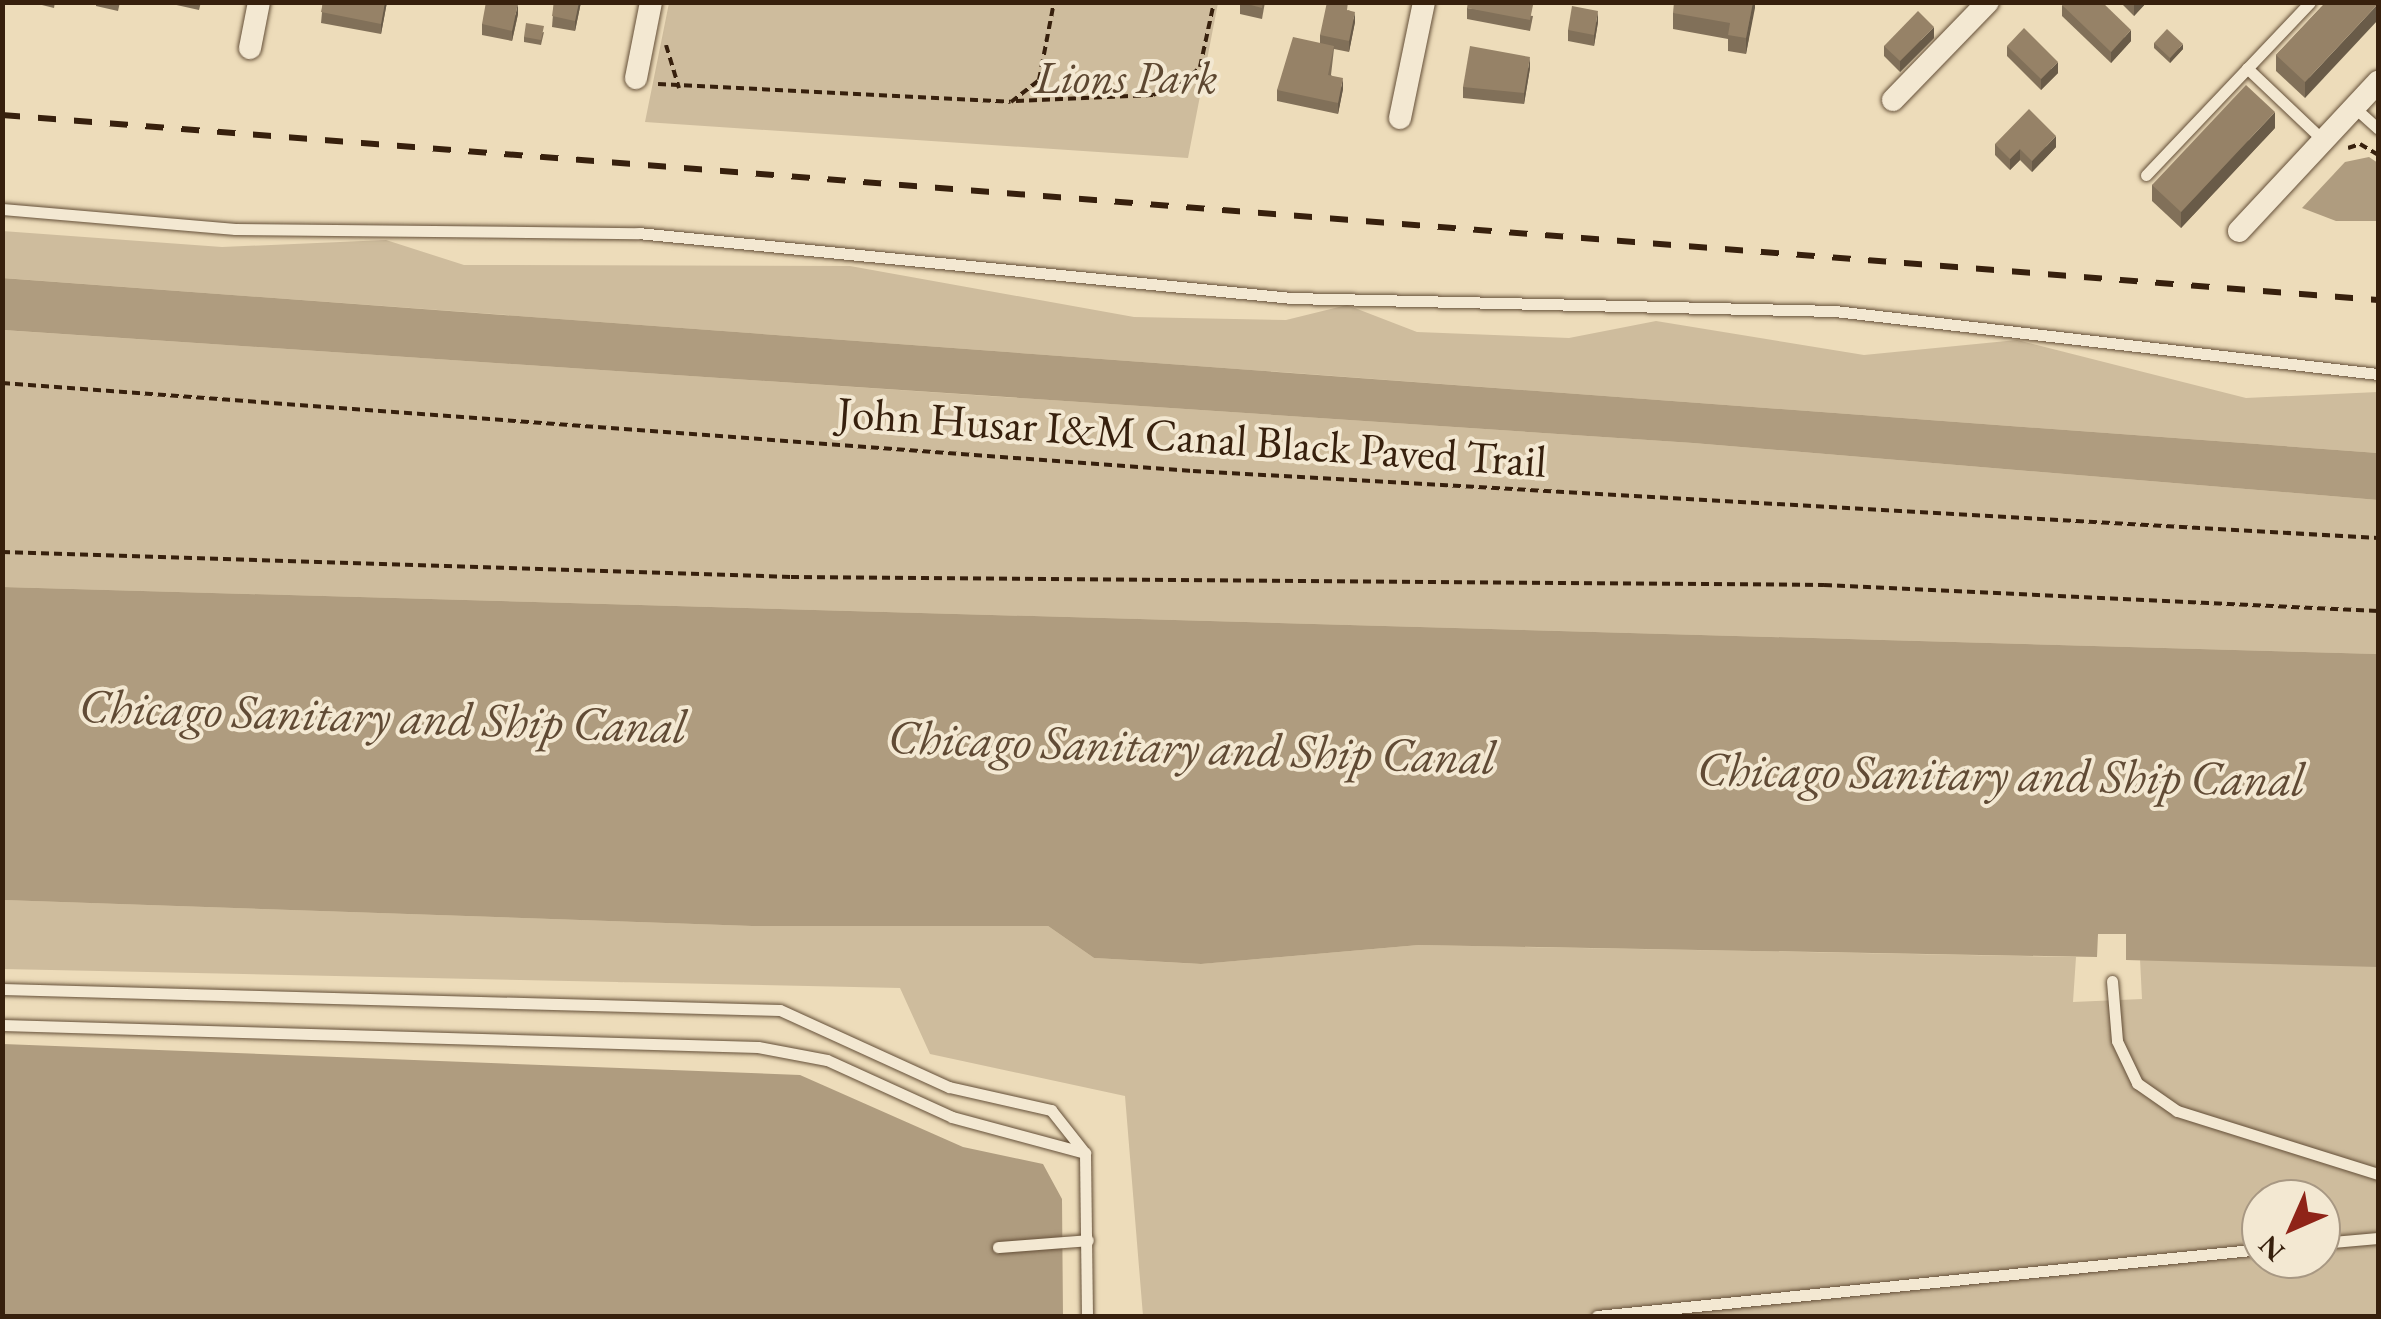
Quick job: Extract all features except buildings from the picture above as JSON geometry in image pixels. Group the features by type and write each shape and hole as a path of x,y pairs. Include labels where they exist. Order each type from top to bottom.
{"street":[{"path":"250,48 259,2"},
{"path":"636,78 651,2"},
{"path":"1400,118 1424,2"},
{"path":"1894,100 1988,2"},
{"path":"2238,231 2377,85"}],"lane":[{"path":"2146,175 2310,2"},
{"path":"2247,68 2324,141"},
{"path":"2355,108 2378,129"},
{"path":"2,209 235,229 638,233 1291,298 1835,311 2378,374"},
{"path":"2112,981 2116,1042 2137,1083 2177,1111 2378,1174"},
{"path":"2,989 780,1010 949,1088 1051,1110 1085,1152 1085,1312"},
{"path":"2,1026 758,1046 828,1060 952,1117 1085,1152"},
{"path":"2341,1241 2378,1238"},
{"path":"998,1247 1088,1240"},
{"path":"1596,1316 2241,1251"}],"path":[{"path":"1012,102 1039,80 1054,2"},
{"path":"636,78 680,90 1012,102 1170,90 1200,68 1214,2"},
{"path":"668,29 680,90"},
{"name":"John Husar I&M Canal Black Paved Trail","path":"2,383 1193,471 2378,538"},
{"path":"2,552 791,577 1824,585 2378,610"}],"green space":[{"name":"Lions Park","path":"669,2 1218,3 1188,158 645,122"},
{"path":"2,231 222,247 386,240 464,265 850,266 1134,317 1286,320 1347,305 1417,332 1569,338 1656,321 1864,355 2017,340 2246,398 2378,392 2378,453 3,278"},
{"path":"2,330 1693,443 2378,500 2378,654 3,587"},
{"path":"3,900 752,926 1048,926 1094,958 1200,964 1419,945 2076,957 2073,1002 2142,999 2140,959 2378,966 2378,1316 1143,1316 1125,1096 930,1054 900,988 3,969"}],"water":[{"path":"2369,157 2378,163 2378,221 2336,221 2302,208 2345,162"},
{"path":"2,278 2378,453 2378,500 1693,443 3,330"},
{"name":"Chicago Sanitary and Ship Canal","path":"3,587 2378,654 2378,967 2126,960 2126,934 2098,934 2097,957 1419,945 1201,964 1094,958 1048,926 752,926 3,900"},
{"path":"3,1044 800,1075 963,1147 1043,1164 1062,1199 1063,1316 3,1316"}],"railway":[{"path":"2,115 2378,300"}]}
